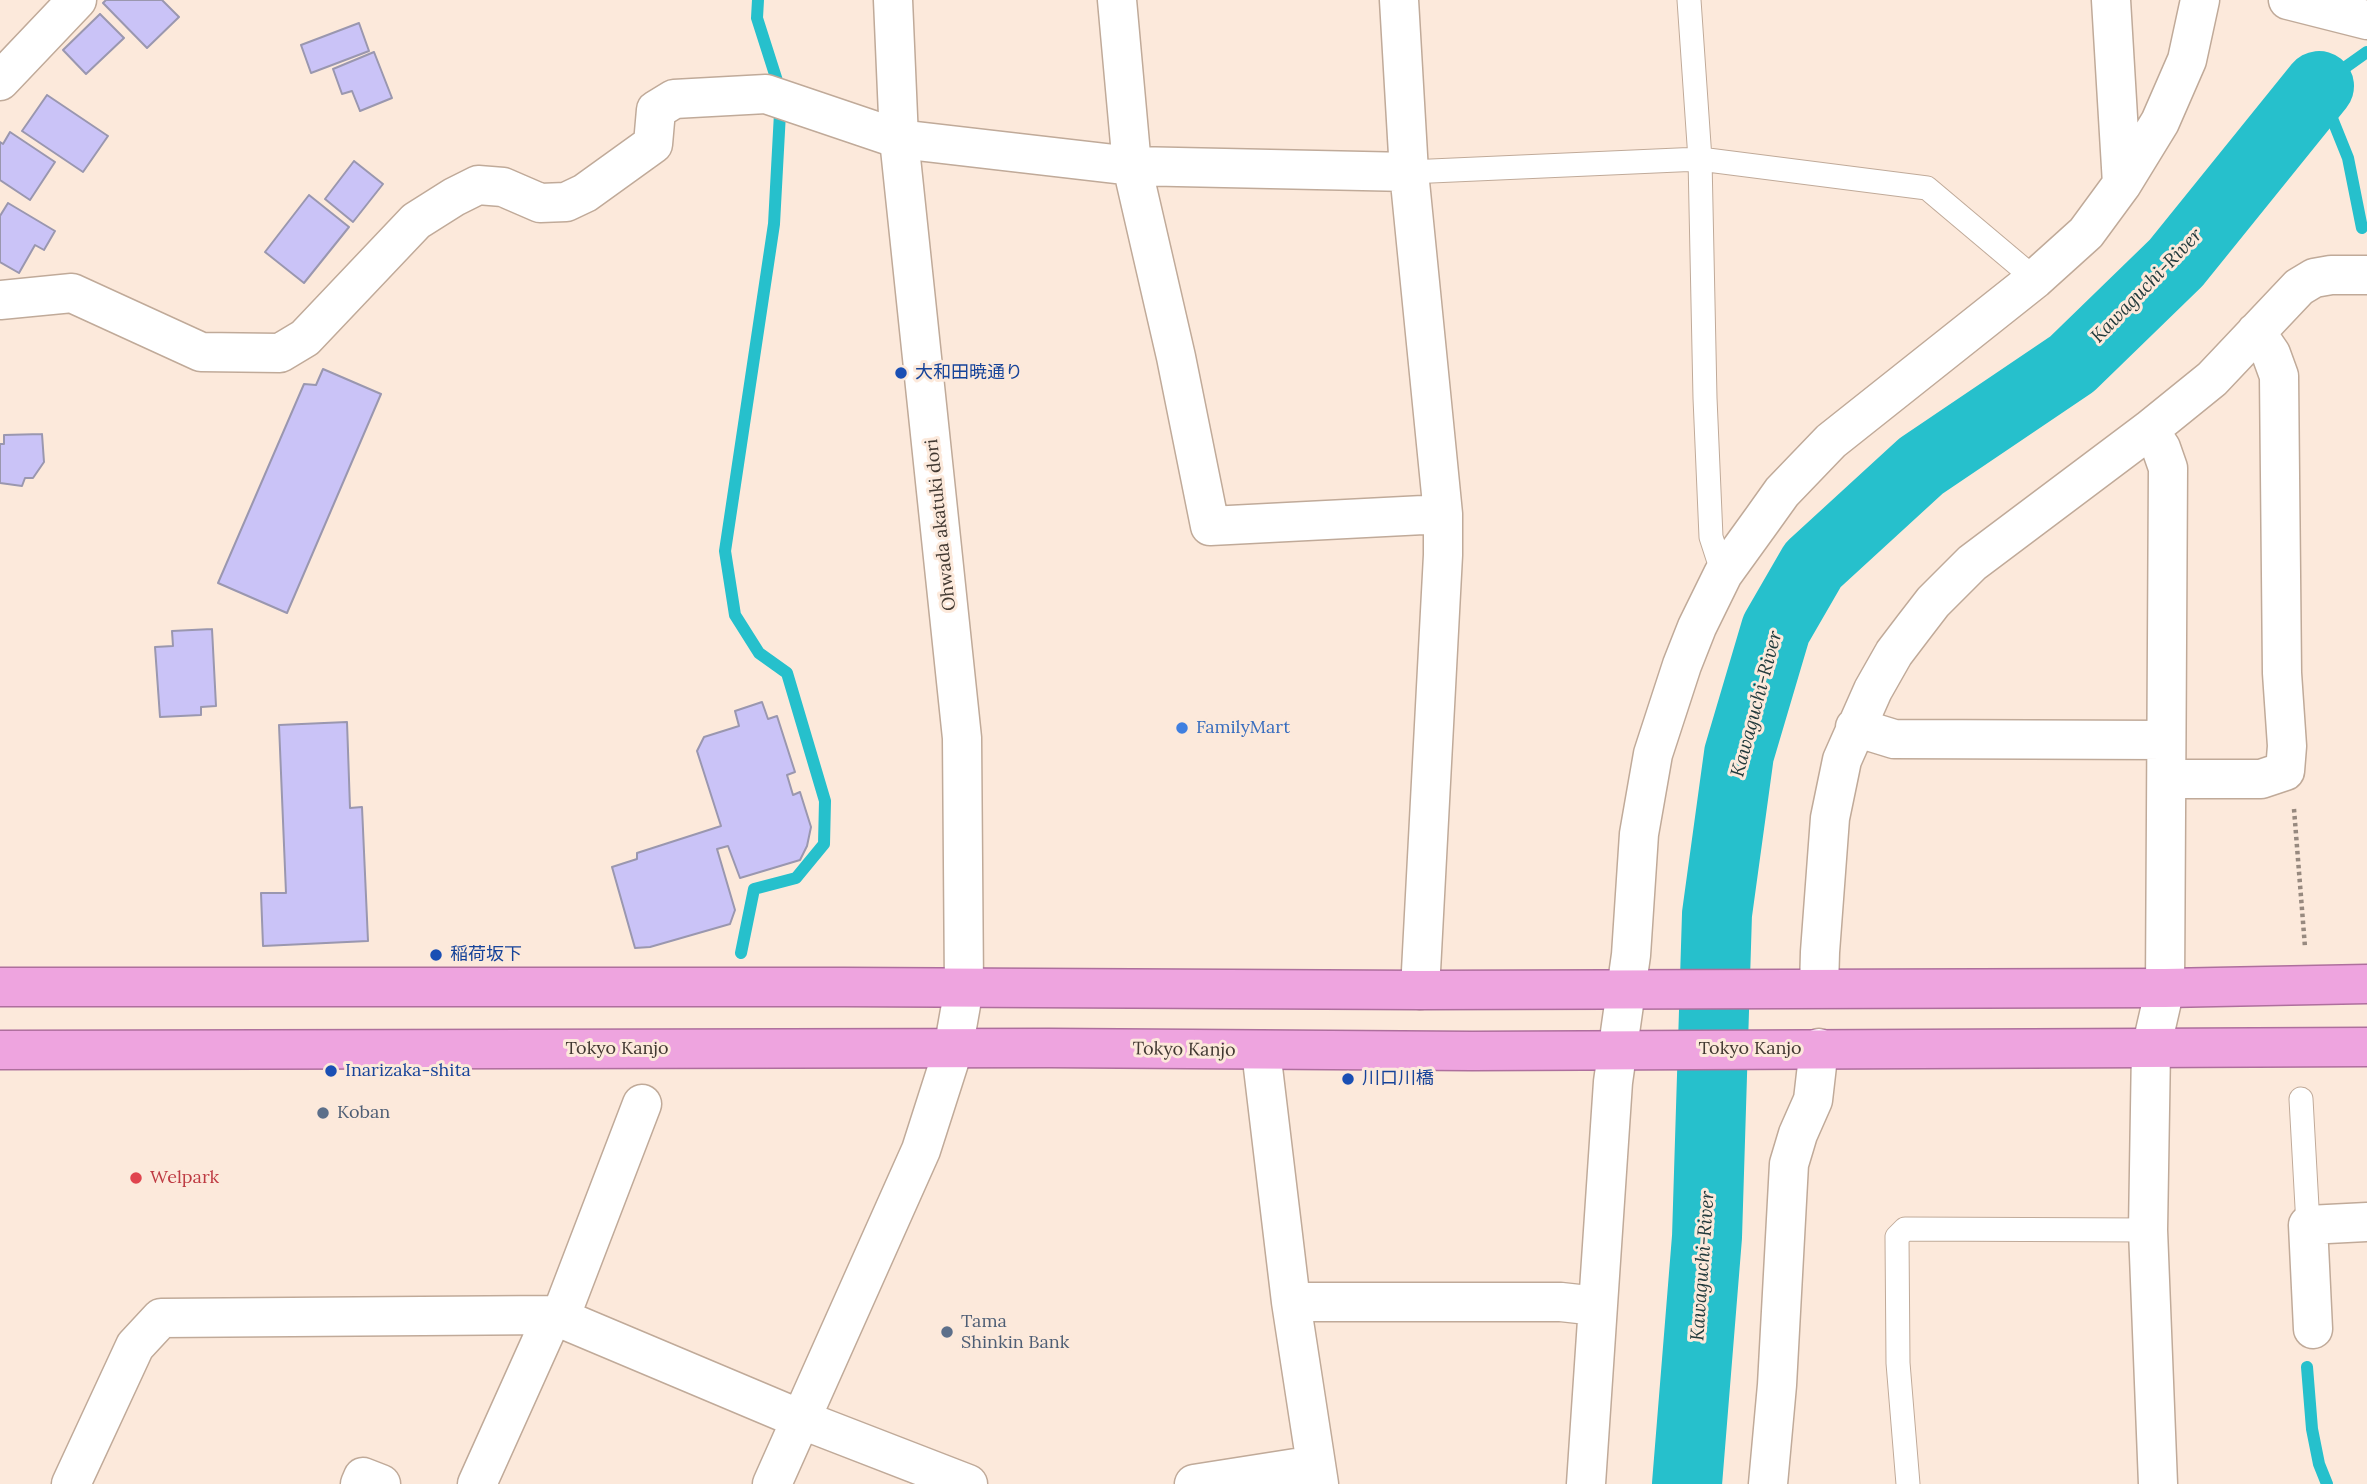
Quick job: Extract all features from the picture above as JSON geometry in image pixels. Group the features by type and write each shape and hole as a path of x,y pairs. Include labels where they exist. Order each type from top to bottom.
{"highway":[{"path":"0,987 1420,990 2165,988 2367,984"},
{"name":"Tokyo Kanjo","path":"0,1050 1049,1048 1261,1051 2367,1047"}],"street":[{"path":"0,81 77,0"},
{"name":"Ohwada akatuki dori","path":"772,1484 921,1150 953,1050 964,988 962,738 899,139 893,0"},
{"path":"1117,0 1132,166 1176,357 1210,526 1443,514"},
{"path":"1399,0 1409,172 1443,514 1420,990"},
{"path":"2110,0 2122,184"},
{"path":"1586,1484 1598,1306 1634,989 1631,955 1639,834 1653,754 1682,665 1723,574 1782,492 1831,442 2035,279 2086,233 2122,184 2161,122 2187,60 2200,0"},
{"path":"2288,0 2367,20"},
{"path":"0,300 72,293 201,352 280,353 305,338 416,221 478,185 503,187 540,203 566,202 585,193 653,144 656,110 674,99 766,94 899,139 1132,166 1409,172"},
{"path":"1819,988 1820,940 1830,818 1842,760 1855,727 1894,653 1933,602 1998,542 2149,430 2212,379 2299,287 2314,278 2331,275 2367,275"},
{"path":"2166,779 2261,779 2285,771 2287,746 2282,673 2279,376 2271,354 2256,332"},
{"path":"2149,430 2161,448 2168,468 2165,988 2151,1049 2148,1230 2158,1484"},
{"path":"1855,727 1894,739 2165,740"},
{"path":"1768,1484 1777,1385 1789,1164 1798,1134 1813,1100 1819,1048"},
{"path":"1194,1484 1317,1475 1291,1302 1261,1051"},
{"path":"477,1484 557,1316 642,1104"},
{"path":"2313,1329 2308,1225 2367,1222"},
{"path":"1291,1302 1561,1302 1598,1306"},
{"path":"71,1484 135,1346 161,1318 557,1316 800,1419 968,1484"},
{"path":"360,1484 363,1477 381,1484"}],"lane":[{"path":"1689,0 1700,159 1711,537 1723,574"},
{"path":"1409,172 1700,159 1927,188 2035,279"},
{"path":"2301,1099 2308,1225"},
{"path":"1908,1484 1898,1363 1897,1237 1905,1229 2148,1230"}],"path":[{"path":"2285,771 2293,799 2305,955"}],"building":[{"path":"106,0 162,0 179,17 147,48 103,3"},
{"path":"100,14 124,38 86,74 63,50"},
{"path":"359,23 369,51 311,73 301,45"},
{"path":"374,52 392,98 360,111 352,91 342,94 333,69"},
{"path":"47,95 108,136 83,172 22,131"},
{"path":"10,132 55,162 30,200 0,180 0,142 3,144"},
{"path":"354,161 383,184 353,222 325,199"},
{"path":"309,195 349,227 304,283 265,252"},
{"path":"8,203 55,231 44,250 35,245 19,273 0,262 0,216"},
{"path":"323,369 381,394 287,613 218,583 304,384 316,385"},
{"path":"42,434 44,462 33,478 25,478 22,486 0,483 0,444 4,444 4,435"},
{"path":"212,629 216,706 201,707 201,715 160,717 155,647 173,646 172,631"},
{"path":"762,702 768,719 777,716 795,772 787,775 793,795 800,792 811,827 807,846 800,860 740,878 728,846 717,849 735,910 730,924 650,947 635,948 612,867 637,859 637,853 721,826 697,751 704,737 739,726 735,711"},
{"path":"347,722 350,808 362,807 368,941 263,946 261,893 286,893 279,725"}],"waterway":[{"path":"758,0 757,18 779,87"},
{"path":"2362,228 2348,158 2319,86 2367,52"},
{"name":"Kawaguchi-River","path":"1687,1484 1707,1237 1717,914 1739,754 1776,629 1813,565 1921,466 2072,364 2176,263 2319,86"},
{"path":"741,953 754,889 796,878 824,844 825,801 787,673 759,653 735,615 725,551 774,224 780,113"},
{"path":"2307,1367 2312,1429 2319,1464 2327,1484"}],"place":[{"name":"大和田暁通り","path":"901,373"},
{"name":"FamilyMart","path":"1182,728"},
{"name":"稲荷坂下","path":"436,955"},
{"name":"Inarizaka-shita","path":"331,1071"},
{"name":"川口川橋","path":"1348,1079"},
{"name":"Koban","path":"323,1113"},
{"name":"Welpark","path":"136,1178"},
{"name":"Tama Shinkin Bank","path":"947,1332"}]}
